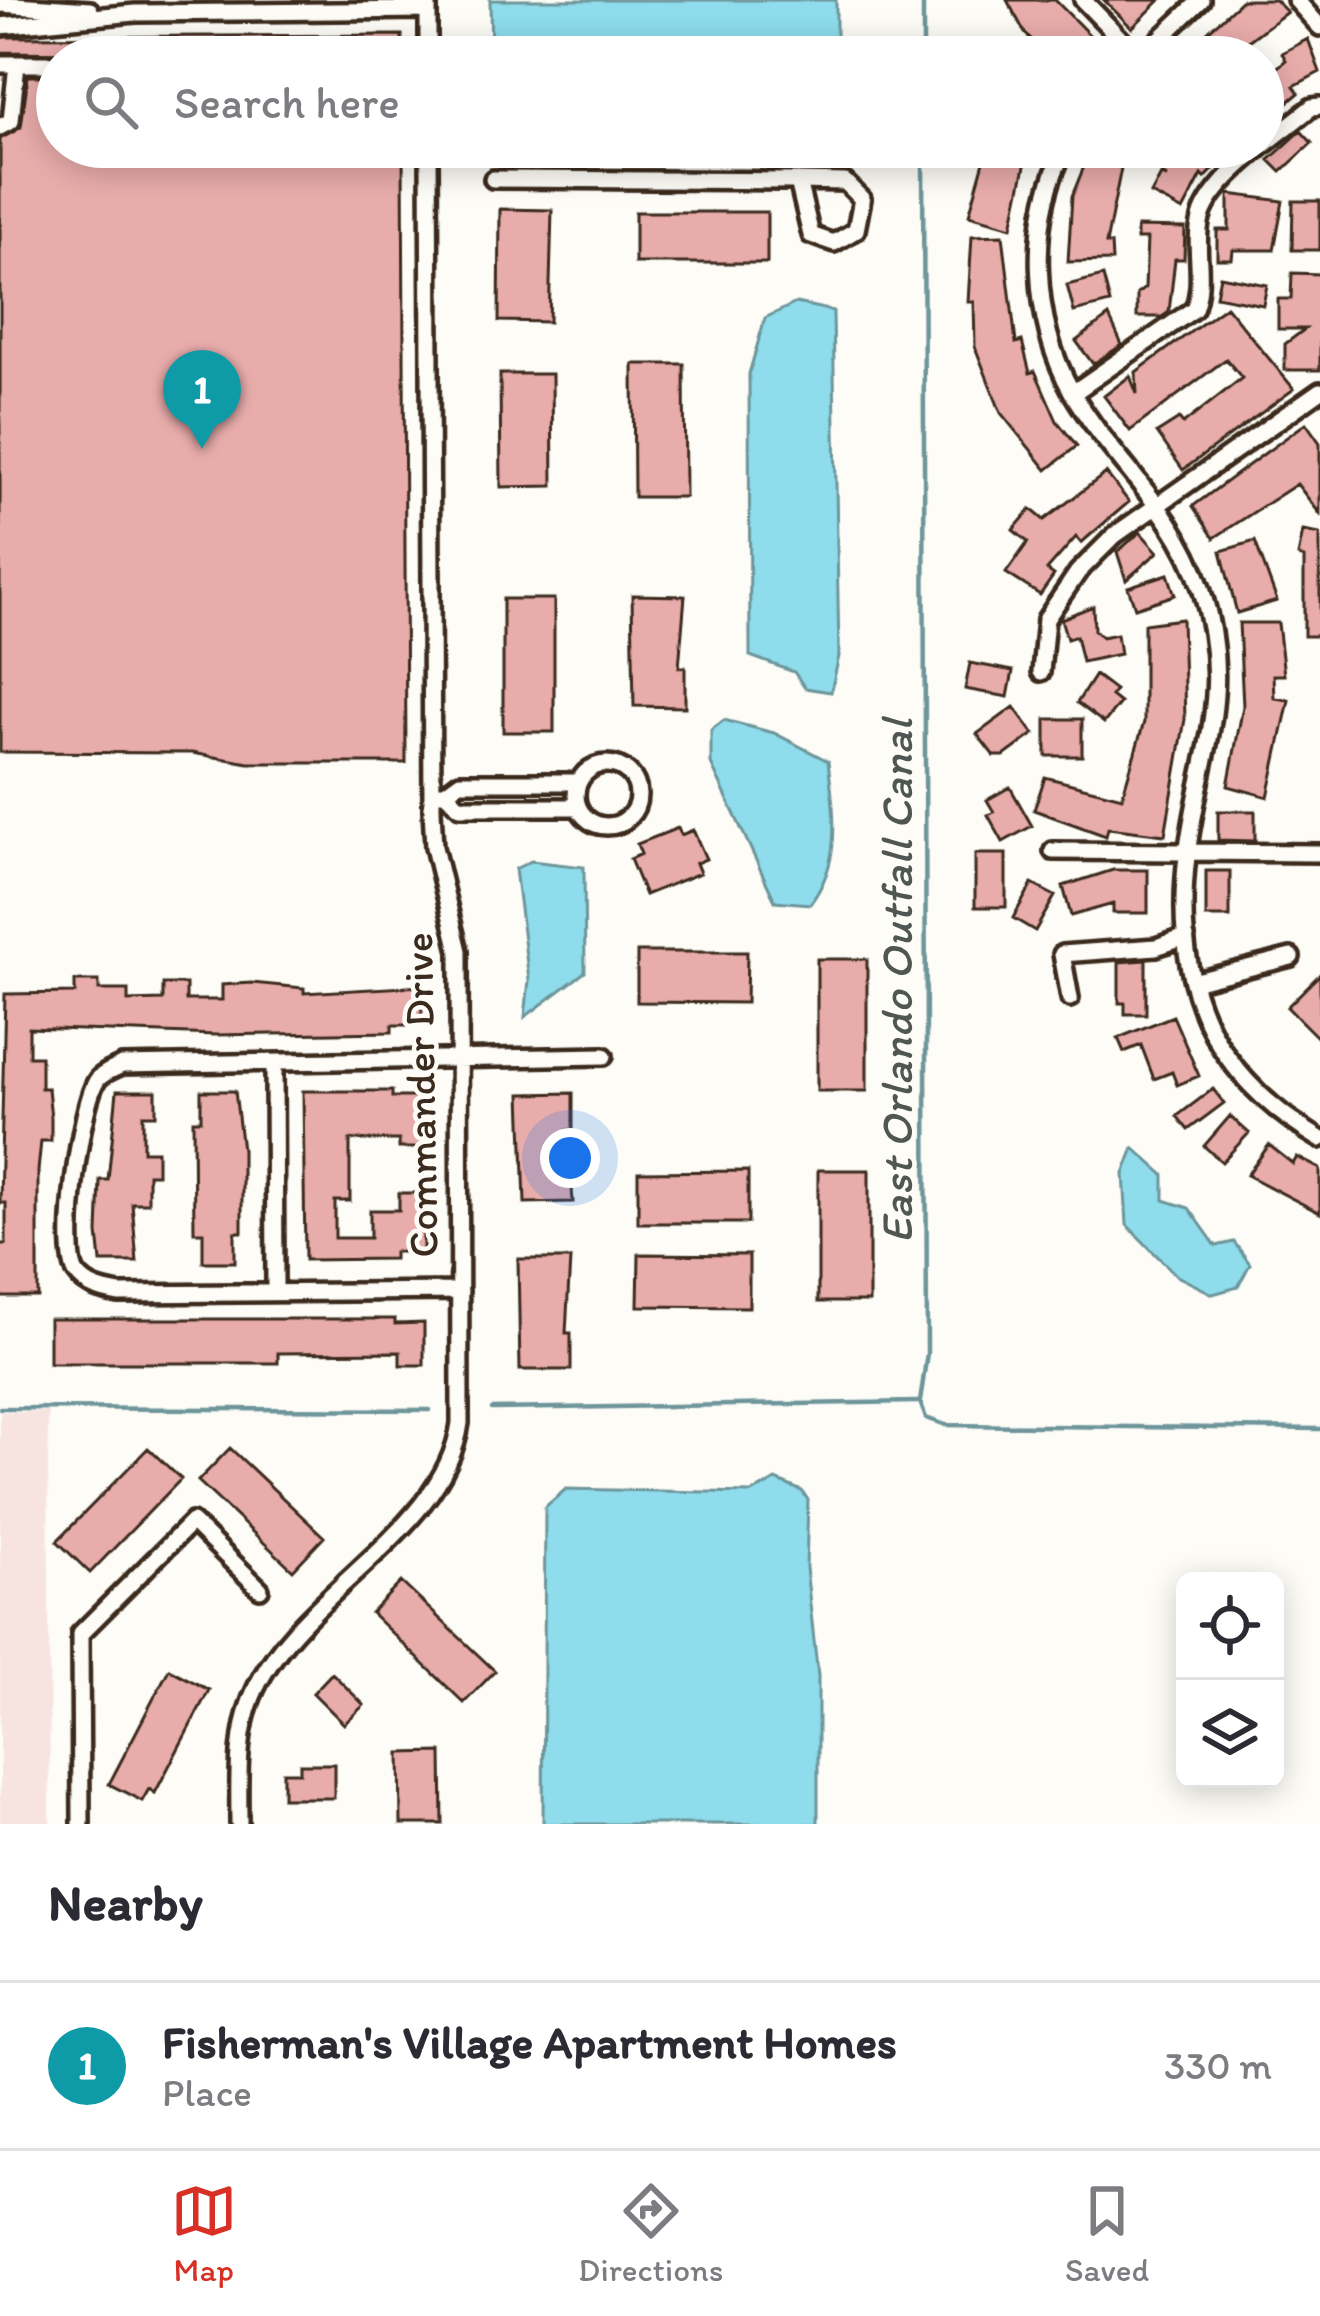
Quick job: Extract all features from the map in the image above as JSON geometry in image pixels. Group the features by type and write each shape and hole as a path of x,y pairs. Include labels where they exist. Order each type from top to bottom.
{"street":[{"path":"1084,0 1119,36"},
{"path":"1162,36 1202,0"},
{"path":"1296,0 1320,27"},
{"path":"0,4 135,13"},
{"path":"0,26 135,13 428,5 428,36"},
{"path":"0,127 10,121 8,64"},
{"path":"1284,131 1312,107 1320,106"},
{"name":"Commander Drive","path":"239,1824 242,1734 265,1670 291,1635 421,1503 450,1462 461,1410 459,951 434,847 438,793 429,168"},
{"path":"1054,168 1039,237 1043,304 1073,393 1162,505 1201,586 1219,694 1187,854 1186,937 1193,982 1205,1021 1246,1088 1320,1139"},
{"path":"1073,393 1194,310 1202,289 1200,220 1214,190 1240,168"},
{"path":"494,179 798,181 845,182 862,199 856,230 834,243 811,235 798,181"},
{"path":"1041,672 1046,620 1078,572 1115,535 1320,391"},
{"path":"598,765 619,766 635,780 639,800 629,819 617,826 596,825 578,807 460,807 438,793 460,782 579,782 598,765"},
{"path":"578,807 579,782"},
{"path":"1053,851 1320,853"},
{"path":"1070,998 1062,954 1156,947 1186,937"},
{"path":"1193,982 1292,956"},
{"path":"460,1291 275,1289 119,1294 95,1288 77,1276 70,1259 71,1185 83,1150 87,1100 99,1076 122,1065 458,1063 604,1056"},
{"path":"274,1066 275,1289"},
{"path":"81,1824 76,1666 80,1634 192,1522 260,1589"}],"shaded area":[{"path":"48,1411 50,1824 0,1824 0,1412"}],"water":[{"path":"490,0 836,0 836,36 491,36"},
{"path":"796,303 833,311 839,656 831,692 805,688 794,672 750,656 749,374 765,318"},
{"path":"724,720 774,733 828,761 832,853 810,904 775,901 711,764 711,730"},
{"path":"531,861 584,867 585,972 525,1017 529,980 515,869"},
{"path":"1134,1148 1164,1175 1164,1200 1189,1208 1216,1246 1234,1242 1250,1264 1238,1287 1213,1294 1177,1276 1127,1225 1124,1174"},
{"path":"776,1480 802,1491 808,1500 806,1568 818,1676 818,1824 543,1824 545,1507 566,1489 752,1493"}],"building":[{"path":"1007,0 1055,0 1090,36 1028,36"},
{"path":"1104,0 1160,0 1132,28"},
{"path":"1242,0 1275,0 1287,12 1255,36 1203,36"},
{"path":"402,35 402,36 204,36"},
{"path":"36,37 36,52 0,52 0,38"},
{"path":"1308,39 1320,72 1294,86 1299,93 1284,106 1286,60 1284,52"},
{"path":"28,76 36,76 36,168 403,168 406,763 249,763 192,753 0,752 0,139 21,127"},
{"path":"1301,131 1312,143 1281,172 1277,168 1284,168 1284,146"},
{"path":"982,168 1025,168 1012,227 969,215"},
{"path":"1083,168 1121,168 1106,244 1111,244 1112,261 1068,262 1072,196"},
{"path":"1166,168 1215,168 1205,178 1202,175 1183,211 1151,194 1161,175 1167,177 1162,174"},
{"path":"1229,194 1283,201 1274,250 1233,250 1232,259 1217,259 1217,230 1229,230"},
{"path":"1293,201 1320,201 1320,250 1292,250"},
{"path":"500,209 552,210 549,322 499,321"},
{"path":"635,212 767,212 767,263 635,263"},
{"path":"1137,227 1185,228 1184,259 1175,259 1169,312 1162,317 1137,317 1137,294 1145,288 1147,239 1137,239"},
{"path":"1003,235 1016,343 1022,341 1030,373 1035,371 1057,421 1077,446 1047,470 1001,413 975,347 974,302 968,302 972,236"},
{"path":"1292,273 1320,274 1320,370 1285,370 1285,344 1305,329 1278,329 1278,299 1291,299"},
{"path":"1103,276 1110,303 1074,312 1067,285"},
{"path":"1220,276 1267,285 1263,305 1216,296"},
{"path":"1226,306 1294,389 1183,470 1157,433 1179,419 1183,424 1242,378 1226,359 1130,431 1104,396 1130,376 1137,394 1136,372"},
{"path":"1109,316 1122,345 1093,364 1076,341"},
{"path":"633,364 684,364 685,497 634,497"},
{"path":"500,374 552,374 553,486 501,487"},
{"path":"1306,423 1320,443 1320,514 1297,484 1214,538 1193,506"},
{"path":"1106,473 1129,502 1081,543 1076,537 1047,570 1054,575 1040,595 1006,573 1028,542 1013,530 1031,509 1044,520"},
{"path":"1303,531 1320,534 1320,636 1304,636 1304,558 1298,556"},
{"path":"1140,532 1158,552 1126,580 1117,552"},
{"path":"1255,541 1277,601 1237,613 1221,551"},
{"path":"1168,574 1175,595 1135,608 1128,587"},
{"path":"632,595 685,596 679,667 685,667 685,707 634,706"},
{"path":"503,599 554,599 554,732 503,732"},
{"path":"1093,606 1094,630 1102,637 1117,634 1120,654 1082,662 1076,636 1067,639 1061,619"},
{"path":"1182,619 1185,719 1165,835 1108,828 1106,836 1034,810 1045,777 1122,797 1144,722 1144,624"},
{"path":"1239,623 1278,623 1284,675 1273,675 1274,698 1289,700 1268,797 1228,786 1243,706"},
{"path":"970,663 1013,671 1008,697 965,689"},
{"path":"1095,675 1115,690 1111,696 1120,703 1104,723 1077,703"},
{"path":"1014,707 1034,734 1004,756 994,756 977,734"},
{"path":"1046,719 1082,719 1082,756 1046,756"},
{"path":"1010,787 1032,826 1003,842 988,815 994,812 987,800"},
{"path":"1218,811 1255,811 1255,841 1218,840"},
{"path":"678,828 681,835 693,830 706,859 696,863 700,873 645,895 630,859 641,854 637,844"},
{"path":"975,854 1006,854 1006,907 975,907"},
{"path":"1113,870 1148,870 1148,913 1113,913 1113,904 1071,916 1063,886"},
{"path":"1206,871 1230,871 1230,917 1206,917"},
{"path":"1032,884 1055,896 1035,931 1013,918"},
{"path":"637,952 747,952 746,1003 637,1002"},
{"path":"817,959 867,959 867,1091 817,1091"},
{"path":"1146,960 1146,1014 1125,1014 1125,1003 1119,1003 1119,962"},
{"path":"1320,974 1320,1040 1287,1007"},
{"path":"75,981 99,981 99,990 128,990 128,1001 163,1000 163,984 186,984 186,1000 222,1000 222,985 252,983 304,988 304,993 422,986 422,1025 392,1025 392,1032 216,1035 29,1028 29,1056 41,1056 41,1088 48,1088 51,1118 51,1141 41,1141 38,1171 38,1297 0,1297 0,1244 6,1244 6,1203 0,1203 5,994 75,993"},
{"path":"1173,1016 1199,1076 1177,1085 1172,1072 1154,1079 1141,1045 1124,1052 1118,1038"},
{"path":"1213,1089 1224,1103 1188,1130 1177,1116"},
{"path":"117,1091 156,1091 156,1115 143,1115 143,1151 157,1151 157,1174 148,1174 148,1203 132,1203 137,1262 101,1262 100,1180 108,1180"},
{"path":"201,1091 235,1091 242,1150 242,1232 235,1232 235,1262 203,1262 203,1232 194,1232 193,1120 201,1120"},
{"path":"303,1091 392,1091 392,1097 422,1097 422,1148 399,1148 399,1140 350,1140 350,1201 335,1201 335,1238 370,1238 370,1210 399,1210 399,1193 423,1193 423,1252 394,1252 394,1259 305,1260"},
{"path":"573,1093 573,1130 568,1130 573,1202 525,1203 521,1094"},
{"path":"1230,1116 1249,1133 1222,1162 1204,1146"},
{"path":"1269,1145 1293,1164 1297,1157 1320,1169 1320,1213 1247,1175"},
{"path":"818,1170 869,1170 869,1302 818,1302"},
{"path":"748,1171 748,1223 638,1223 638,1172"},
{"path":"639,1254 749,1255 749,1307 638,1306"},
{"path":"518,1259 570,1259 566,1333 571,1333 571,1370 520,1370"},
{"path":"49,1319 395,1319 395,1324 424,1323 424,1365 400,1365 400,1352 278,1353 278,1363 49,1363"},
{"path":"148,1448 181,1479 90,1573 57,1541"},
{"path":"230,1448 324,1537 293,1570 198,1481"},
{"path":"401,1582 495,1671 464,1703 371,1613"},
{"path":"169,1669 209,1690 155,1793 149,1789 142,1801 109,1784"},
{"path":"332,1673 364,1705 344,1724 313,1693"},
{"path":"442,1752 443,1824 401,1824 400,1753"},
{"path":"300,1764 334,1764 334,1798 283,1798 283,1772 300,1772"}],"waterway":[{"name":"East Orlando Outfall Canal","path":"923,0 923,36"},
{"name":"East Orlando Outfall Canal","path":"923,168 927,1353 920,1402 926,1418 946,1425 1320,1429"},
{"path":"492,1409 918,1402"},
{"path":"0,1408 430,1410"}],"place":[{"name":"Fisherman's Village Apartment Homes","path":"202,449"}]}
